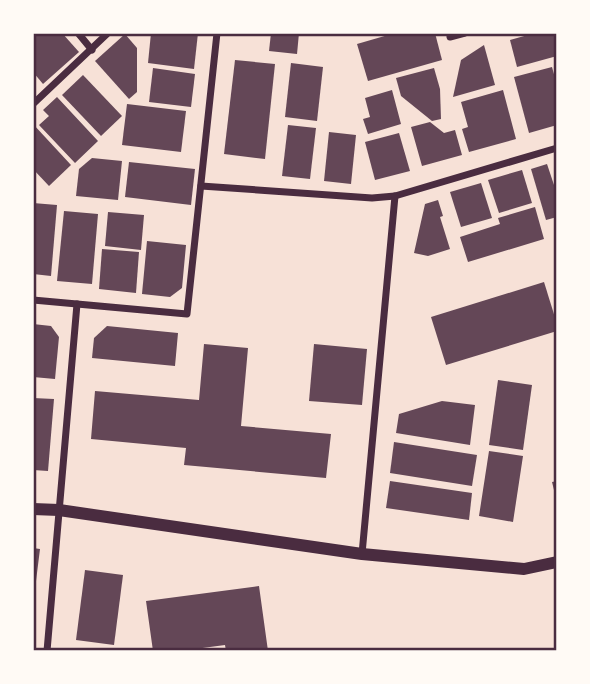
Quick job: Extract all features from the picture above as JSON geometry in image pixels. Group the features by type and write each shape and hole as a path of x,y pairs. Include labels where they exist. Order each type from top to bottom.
{"street":[{"path":"78,33 92,50"},
{"path":"33,104 108,33"},
{"path":"33,300 187,314 217,33"},
{"path":"450,37 465,33"},
{"path":"201,186 372,198 395,196 557,148"},
{"path":"362,554 395,196"},
{"path":"47,651 77,304"},
{"path":"33,509 59,510 362,554 524,569 557,562"}],"building":[{"path":"38,33 62,33 79,52 43,84 33,72 33,37"},
{"path":"151,33 198,33 194,69 148,63"},
{"path":"271,33 299,33 297,54 269,51"},
{"path":"395,33 435,33 442,60 368,81 357,44"},
{"path":"535,33 554,33 557,56 517,67 510,40"},
{"path":"125,34 137,48 137,92 129,99 95,61"},
{"path":"484,45 495,85 453,97 461,60"},
{"path":"235,60 275,64 265,159 224,154"},
{"path":"291,63 323,67 317,121 285,117"},
{"path":"552,67 557,85 557,125 529,133 514,77"},
{"path":"153,68 195,74 191,107 149,102"},
{"path":"434,68 440,89 441,119 432,121 401,96 396,78"},
{"path":"83,75 122,116 101,136 62,95"},
{"path":"392,90 401,124 368,134 363,119 370,117 365,98"},
{"path":"503,90 516,139 469,152 462,129 468,127 461,102"},
{"path":"57,97 98,141 75,163 39,125 49,116 43,110"},
{"path":"127,104 186,111 181,152 122,145"},
{"path":"430,122 444,133 455,130 462,155 422,166 411,127"},
{"path":"33,124 71,165 49,186 33,169"},
{"path":"288,125 316,128 310,179 282,176"},
{"path":"329,132 356,135 351,184 324,181"},
{"path":"399,133 410,171 375,180 365,142"},
{"path":"92,158 122,161 118,200 76,196 79,169"},
{"path":"129,162 195,169 191,205 125,197"},
{"path":"547,164 557,194 557,217 546,220 531,169"},
{"path":"522,170 532,203 499,213 488,180"},
{"path":"481,183 492,218 461,227 450,192"},
{"path":"438,200 443,216 440,217 450,249 428,256 414,253 425,204"},
{"path":"33,203 57,205 51,276 33,274"},
{"path":"535,207 544,239 468,262 460,237 500,224 498,218"},
{"path":"64,211 98,214 92,284 57,281"},
{"path":"108,212 144,215 141,250 105,246"},
{"path":"147,241 186,245 182,288 170,297 142,294"},
{"path":"102,249 139,252 136,293 99,289"},
{"path":"544,282 557,331 446,365 431,317"},
{"path":"33,324 51,326 59,337 55,379 33,377"},
{"path":"107,326 178,333 175,366 92,358 94,338"},
{"path":"204,344 248,348 241,426 331,434 326,478 184,465 186,448 91,439 95,391 199,400"},
{"path":"314,344 367,349 362,405 309,401"},
{"path":"498,380 532,385 523,450 489,445"},
{"path":"33,398 54,399 48,471 33,470"},
{"path":"442,401 475,405 470,445 396,433 399,414"},
{"path":"394,442 477,455 472,486 390,473"},
{"path":"489,451 523,456 513,522 479,516"},
{"path":"390,481 472,493 469,520 386,508"},
{"path":"557,481 557,498 556,498 552,482"},
{"path":"33,548 40,549 35,589 33,589"},
{"path":"85,570 123,575 114,645 76,640"},
{"path":"259,586 268,651 226,651 225,645 180,651 153,651 146,601"}]}
